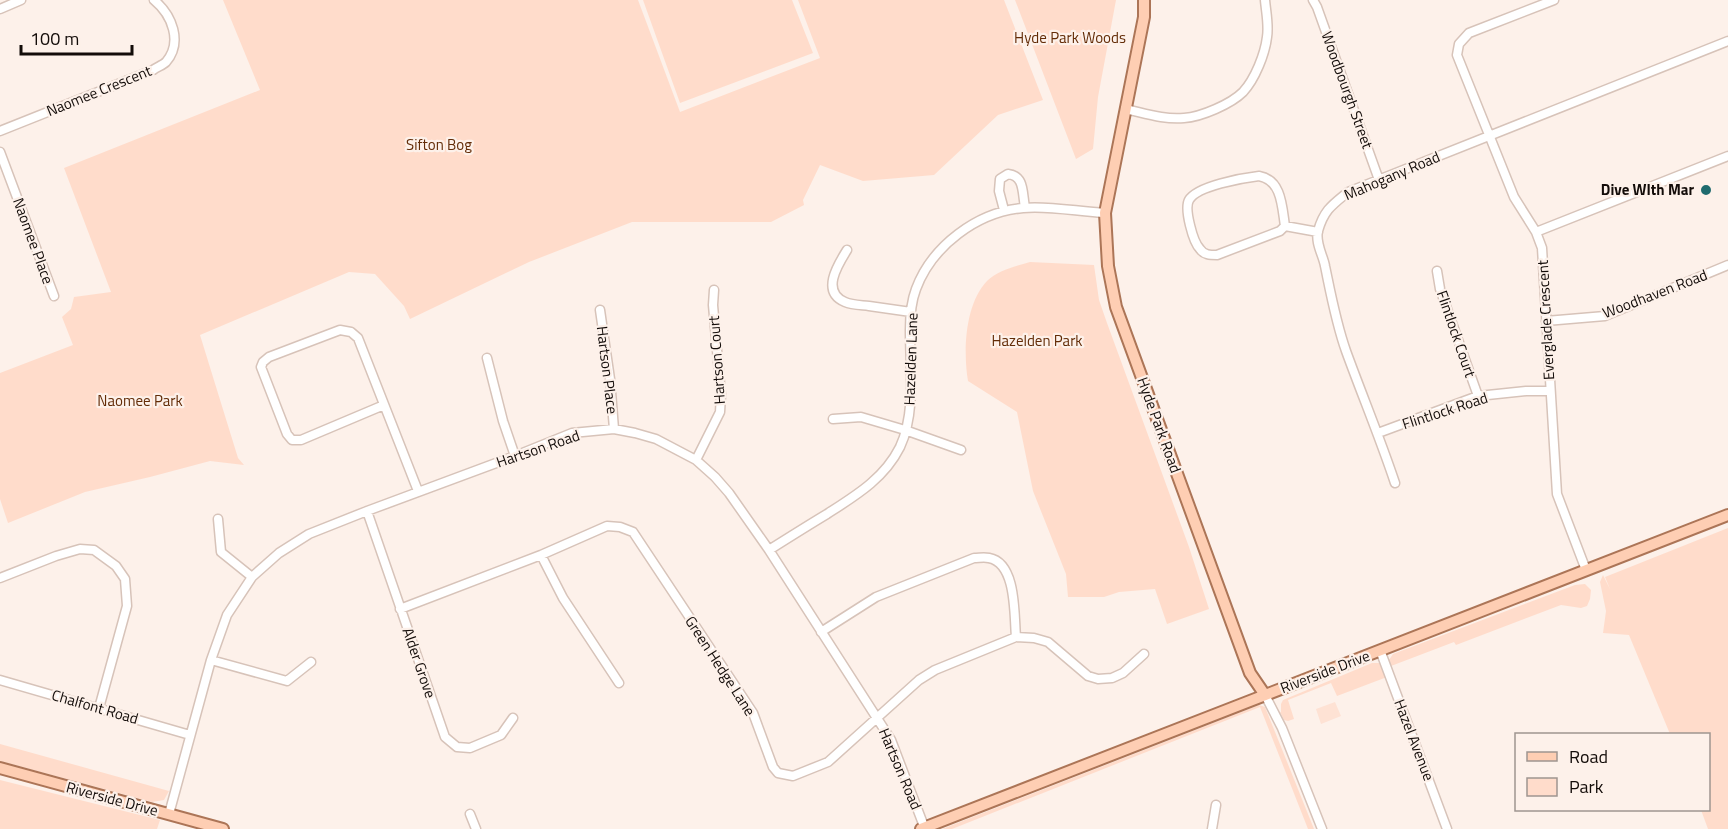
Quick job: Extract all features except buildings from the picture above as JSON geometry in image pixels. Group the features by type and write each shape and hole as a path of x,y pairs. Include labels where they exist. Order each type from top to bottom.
{"main road":[{"name":"Hyde Park Road","path":"1144,0 1143,17 1105,213 1108,266 1116,307 1250,673 1265,695"},
{"name":"Riverside Drive","path":"924,829 1728,515"},
{"name":"Riverside Drive","path":"0,768 223,829"}],"street":[{"path":"0,9 21,0"},
{"name":"Naomee Crescent","path":"0,131 153,70 165,63 173,50 174,27 163,7 154,0"},
{"path":"1125,109 1166,118 1184,118 1202,115 1243,92 1264,54 1267,35 1265,0"},
{"name":"Woodbourgh Street","path":"1313,0 1379,180"},
{"name":"Everglade Crescent","path":"1554,0 1469,33 1459,44 1457,55 1514,197 1536,232 1542,248 1557,494 1586,570"},
{"name":"Mahogany Road","path":"1318,232 1327,209 1348,192 1728,41"},
{"name":"Naomee Place","path":"0,152 54,296"},
{"path":"1536,232 1728,156"},
{"path":"1004,210 999,191 1000,179 1008,174 1015,175 1022,182 1025,207"},
{"path":"1267,177 1277,189 1286,226 1280,231 1216,255 1208,255 1196,244 1186,210 1188,201 1198,191 1246,178 1267,177"},
{"name":"Hazelden Lane","path":"769,550 864,490 886,468 900,446 910,407 911,312 915,291 933,258 956,236 980,220 1004,210 1025,207 1105,213"},
{"path":"1286,226 1318,232 1345,350 1395,483"},
{"path":"847,250 836,267 832,284 837,298 847,303 911,312"},
{"name":"Woodhaven Road","path":"1546,321 1605,316 1728,266"},
{"name":"Flintlock Court","path":"1437,271 1440,289 1478,396"},
{"name":"Hartson Court","path":"696,460 720,412 721,395 713,305 714,291"},
{"name":"Hartson Place","path":"600,310 610,379 614,429"},
{"path":"384,405 302,440 292,440 287,434 261,367 269,357 340,330 351,332 358,338 418,491"},
{"path":"487,358 503,421 515,456"},
{"name":"Flintlock Road","path":"1378,434 1478,396 1526,391 1550,392"},
{"path":"833,419 861,417 961,450"},
{"name":"Hartson Road","path":"169,814 211,660 227,615 252,577 279,553 309,534 572,433 614,429 656,439 696,460 729,493 769,550 891,740 924,829"},
{"name":"Alder Grove","path":"367,511 445,737 457,747 470,748 501,735 513,718"},
{"path":"218,519 222,552 252,577"},
{"name":"Green Hedge Lane","path":"400,609 541,555 607,526 620,527 633,532 753,713 773,767 778,773 793,776 828,762 919,680 935,670 1016,638 1034,638 1048,642 1088,676 1098,679 1112,678 1123,673 1144,654"},
{"path":"0,578 56,556 81,549 94,550 116,566 125,579 127,606 99,708"},
{"path":"541,555 562,598 619,683"},
{"path":"821,632 876,597 974,558 989,558 998,562 1008,574 1016,638"},
{"name":"Hazel Avenue","path":"1380,650 1447,829"},
{"path":"211,660 287,681 311,662"},
{"name":"Chalfont Road","path":"0,680 190,735"},
{"name":"Hyde Park Road","path":"1265,695 1282,728 1322,829"},
{"path":"1212,829 1216,805"},
{"path":"470,814 476,829"}],"shaded area":[{"path":"1335,702 1341,716 1321,724 1316,709"}],"green space":[{"name":"Sifton Bog","path":"223,0 638,0 680,112 820,58 798,0 1004,0 1043,100 998,115 934,175 863,181 820,165 803,200 804,205 771,222 632,222 529,262 410,319 404,306 375,274 349,272 200,335 238,458 244,465 210,461 85,492 8,523 0,499 0,373 73,345 62,317 71,309 74,297 111,292 64,168 260,90"},
{"path":"643,0 792,0 813,53 680,103"},
{"name":"Hyde Park Woods","path":"1015,0 1116,0 1098,97 1093,149 1076,159"},
{"name":"Hazelden Park","path":"1030,262 1094,265 1099,300 1189,547 1209,609 1167,624 1155,589 1119,592 1104,597 1068,597 1066,574 1033,491 1017,412 968,381 966,369 967,328 974,302 980,291 996,274"},
{"path":"1728,528 1728,829 1708,829 1701,811 1710,811 1710,733 1670,733 1629,635 1603,633 1606,611 1600,582 1603,575 1610,589 1605,577"},
{"path":"1585,584 1591,590 1587,606 1581,608 1561,605 1456,645 1454,642 1391,666 1389,660 1393,654 1575,585"},
{"path":"1372,663 1379,663 1387,677 1337,696 1331,683 1288,700 1294,719 1284,720 1280,712 1283,700"},
{"path":"1259,705 1265,707 1314,829 1308,829 1260,707 952,829 942,829"},
{"path":"0,744 169,791 164,800 152,802 0,761"},
{"path":"0,780 160,820 157,829 0,829"}],"place":[{"name":"Dive WIth Mar","path":"1706,190"}],"park label":[{"name":"Naomee Park","path":"140,401"}]}
